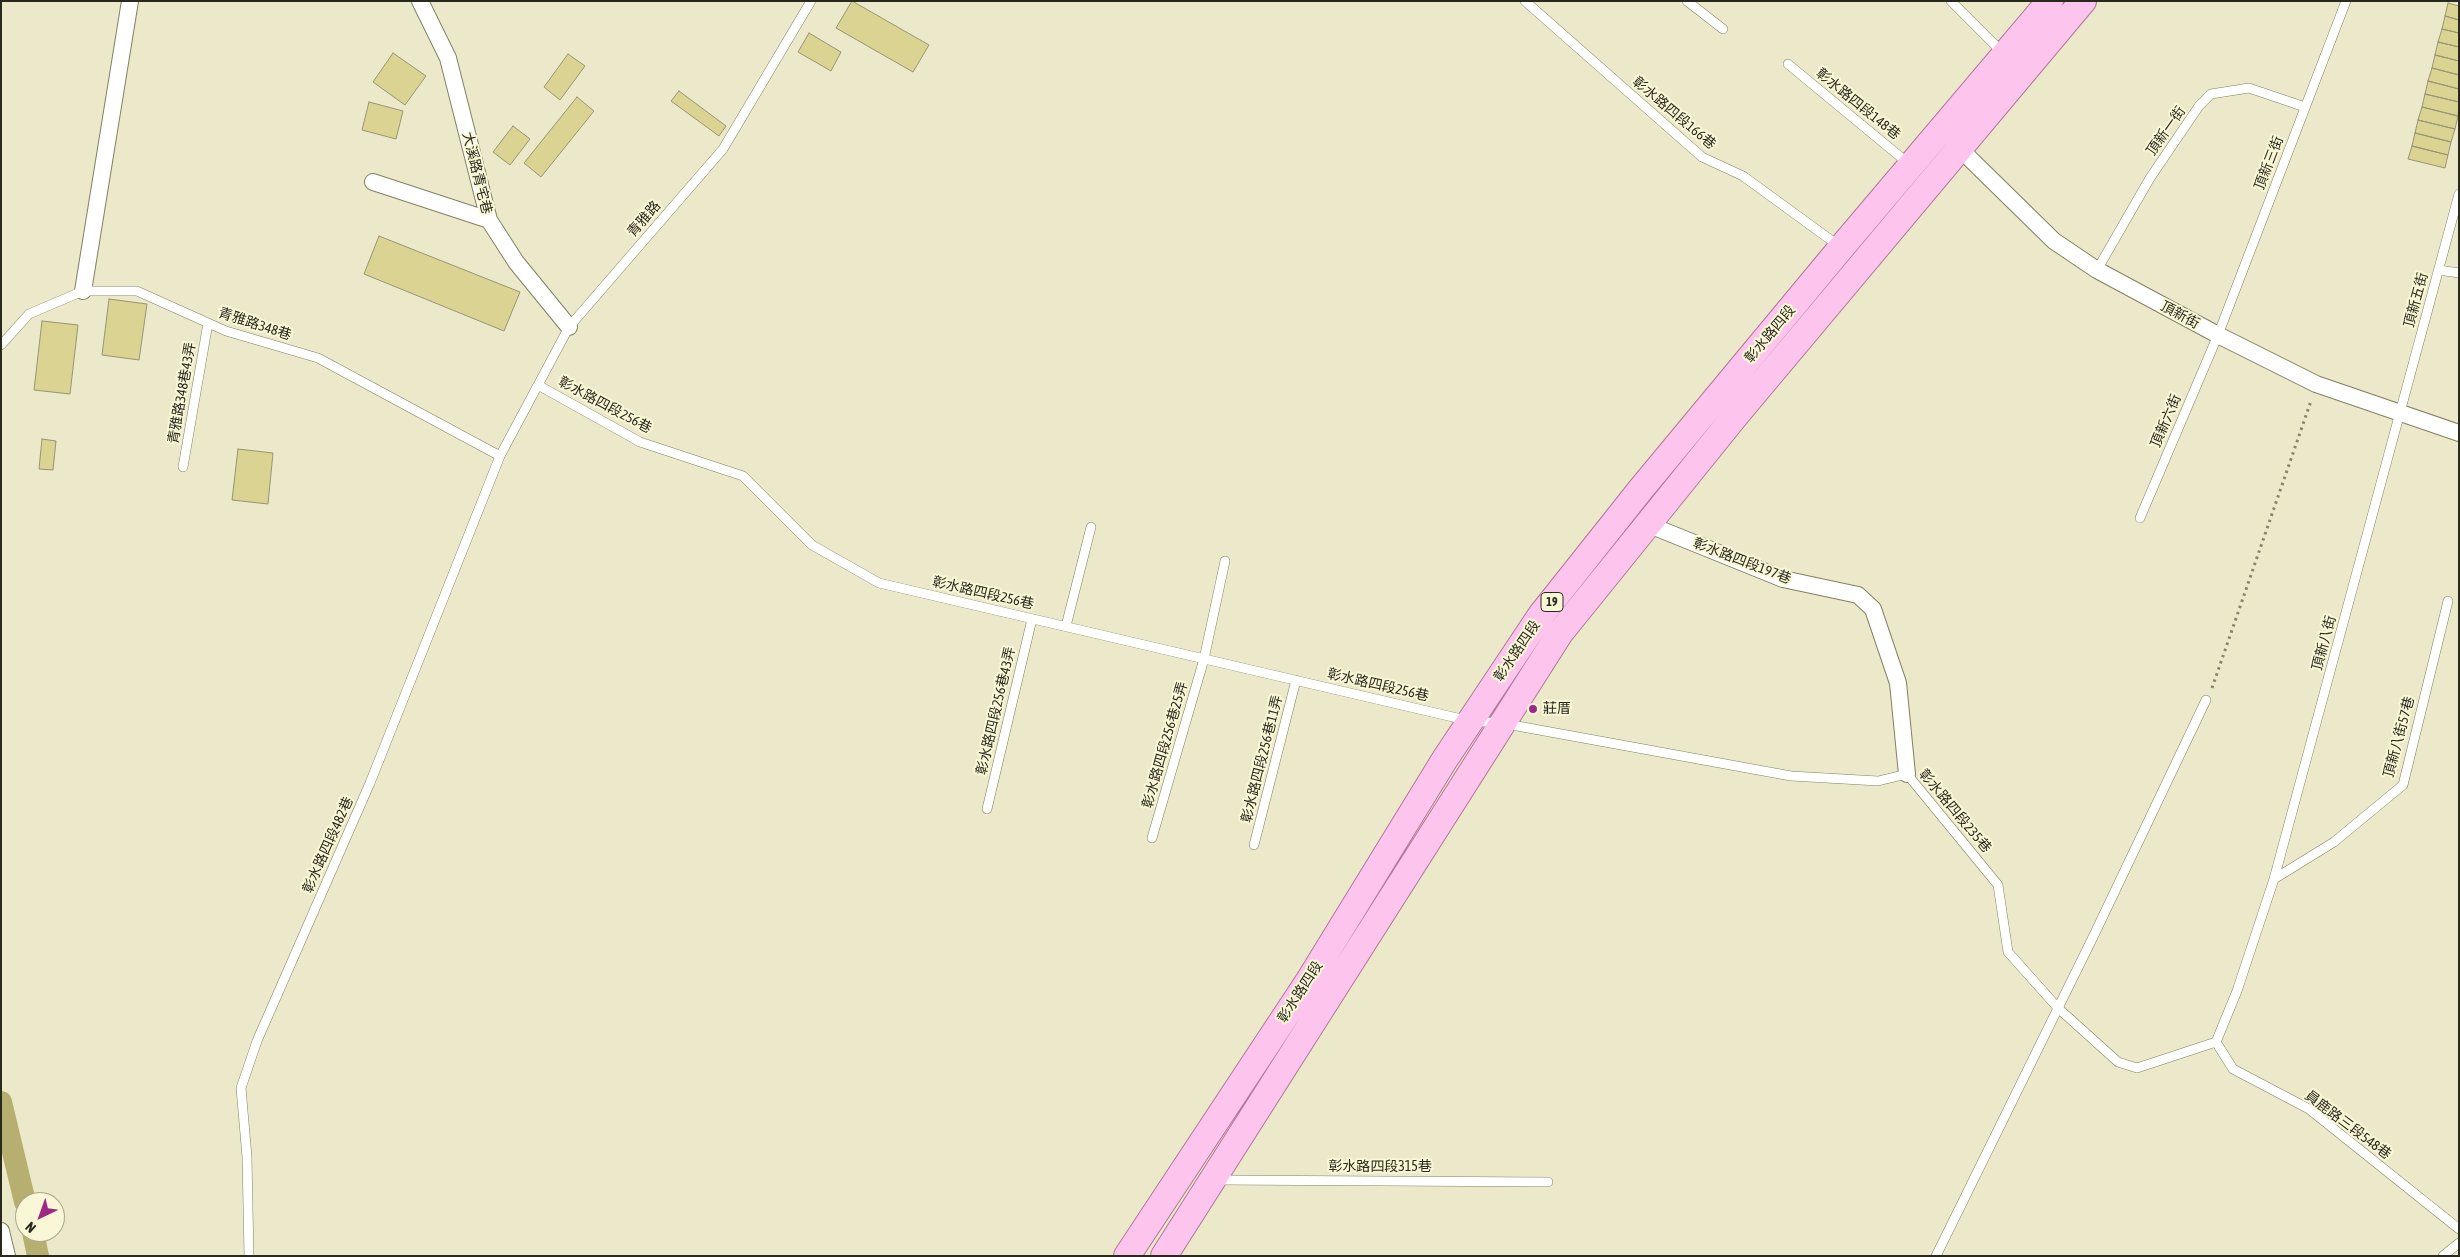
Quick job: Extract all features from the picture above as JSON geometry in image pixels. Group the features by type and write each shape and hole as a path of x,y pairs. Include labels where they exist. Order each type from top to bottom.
{"main road":[{"name":"彰水路四段","path":"1127,1256 1308,982 1470,721 1547,608 1641,489 1841,248 2050,1"},
{"name":"彰水路四段","path":"1164,1256 1560,632 1736,415 1961,149 2083,1"},
{"path":"1157,1210 1181,1229"}],"street":[{"path":"83,291 130,1"},
{"name":"大溪路青宅巷","path":"420,1 448,58 489,220 516,262 569,327"},
{"name":"頂新街","path":"1941,132 1961,149 2054,241 2097,270 2218,335 2316,384 2459,433"},
{"path":"373,182 489,220"},
{"name":"彰水路四段197巷","path":"1648,524 1783,579 1858,595 1873,609 1898,683 1907,774"},
{"path":"1,1231 7,1256"}],"lane":[{"name":"青雅路","path":"500,456 569,327 723,150 811,1"},
{"name":"彰水路四段166巷","path":"1525,1 1702,157 1743,176 1841,248"},
{"path":"1687,1 1723,29"},
{"path":"1951,1 2006,55"},
{"name":"頂新三街","path":"2218,335 2346,1"},
{"name":"彰水路四段148巷","path":"1788,64 1912,166"},
{"name":"頂新一街","path":"2097,270 2150,178 2199,106 2211,94 2249,88 2305,107"},
{"name":"頂新五街","path":"2399,414 2459,194"},
{"path":"2439,270 2459,273"},
{"name":"青雅路348巷","path":"1,345 29,314 83,291 137,290 226,330 318,358 500,456"},
{"name":"青雅路348巷43弄","path":"184,467 208,323"},
{"name":"頂新六街","path":"2140,518 2218,335"},
{"name":"彰水路四段256巷","path":"538,385 640,442 743,476 812,545 879,583 1470,721"},
{"name":"頂新八街","path":"2274,878 2399,414"},
{"name":"彰水路四段482巷","path":"249,1256 247,1157 241,1088 257,1041 370,782 500,456"},
{"path":"1066,626 1091,527"},
{"name":"彰水路四段256巷25弄","path":"1152,838 1204,659 1225,561"},
{"name":"頂新八街57巷","path":"2274,878 2334,842 2403,785 2448,601"},
{"name":"彰水路四段256巷43弄","path":"987,809 1032,619"},
{"name":"彰水路四段256巷11弄","path":"1254,845 1296,680"},
{"path":"1936,1256 2206,700"},
{"name":"彰水路四段235巷","path":"1470,721 1501,723 1792,776 1878,781 1907,774 1998,885 2008,952 2058,1008 2118,1062 2137,1068 2216,1042"},
{"path":"2216,1042 2237,991 2274,878"},
{"name":"員鹿路三段548巷","path":"2216,1042 2233,1069 2309,1109 2459,1230"},
{"name":"彰水路四段315巷","path":"1212,1180 1548,1182"},
{"path":"2442,1256 2459,1243"}],"path":[{"path":"2206,700 2216,678 2316,384"}],"building":[{"path":"852,1 929,45 913,72 836,28"},
{"path":"2448,3 2459,6 2459,20 2445,16"},
{"path":"2445,16 2459,20 2459,33 2442,29"},
{"path":"2442,29 2459,33 2459,47 2438,42"},
{"path":"809,33 841,52 831,71 798,52"},
{"path":"2438,42 2459,47 2459,61 2435,55"},
{"path":"393,53 426,76 405,105 373,82"},
{"path":"568,54 585,66 560,100 544,87"},
{"path":"2435,55 2459,61 2459,75 2432,68"},
{"path":"2432,68 2459,75 2459,89 2428,81"},
{"path":"2428,81 2459,89 2459,102 2425,94"},
{"path":"679,91 726,126 719,136 671,101"},
{"path":"2425,94 2459,102 2458,116 2422,107"},
{"path":"577,97 594,111 541,177 524,163"},
{"path":"369,102 403,111 396,139 362,130"},
{"path":"2422,107 2458,116 2455,129 2418,120"},
{"path":"2418,120 2455,129 2451,142 2415,133"},
{"path":"513,126 530,139 510,165 493,152"},
{"path":"2415,133 2451,142 2448,155 2412,146"},
{"path":"2412,146 2448,155 2445,168 2408,159"},
{"path":"379,236 520,292 504,331 364,274"},
{"path":"109,299 147,304 139,360 102,355"},
{"path":"42,321 78,325 70,394 34,390"},
{"path":"42,439 56,441 53,470 39,469"},
{"path":"238,449 273,453 268,504 232,500"}],"waterway":[{"path":"1,1102 23,1192"},
{"path":"35,1242 38,1256"}],"place":[{"name":"莊厝","path":"1533,709"}]}
